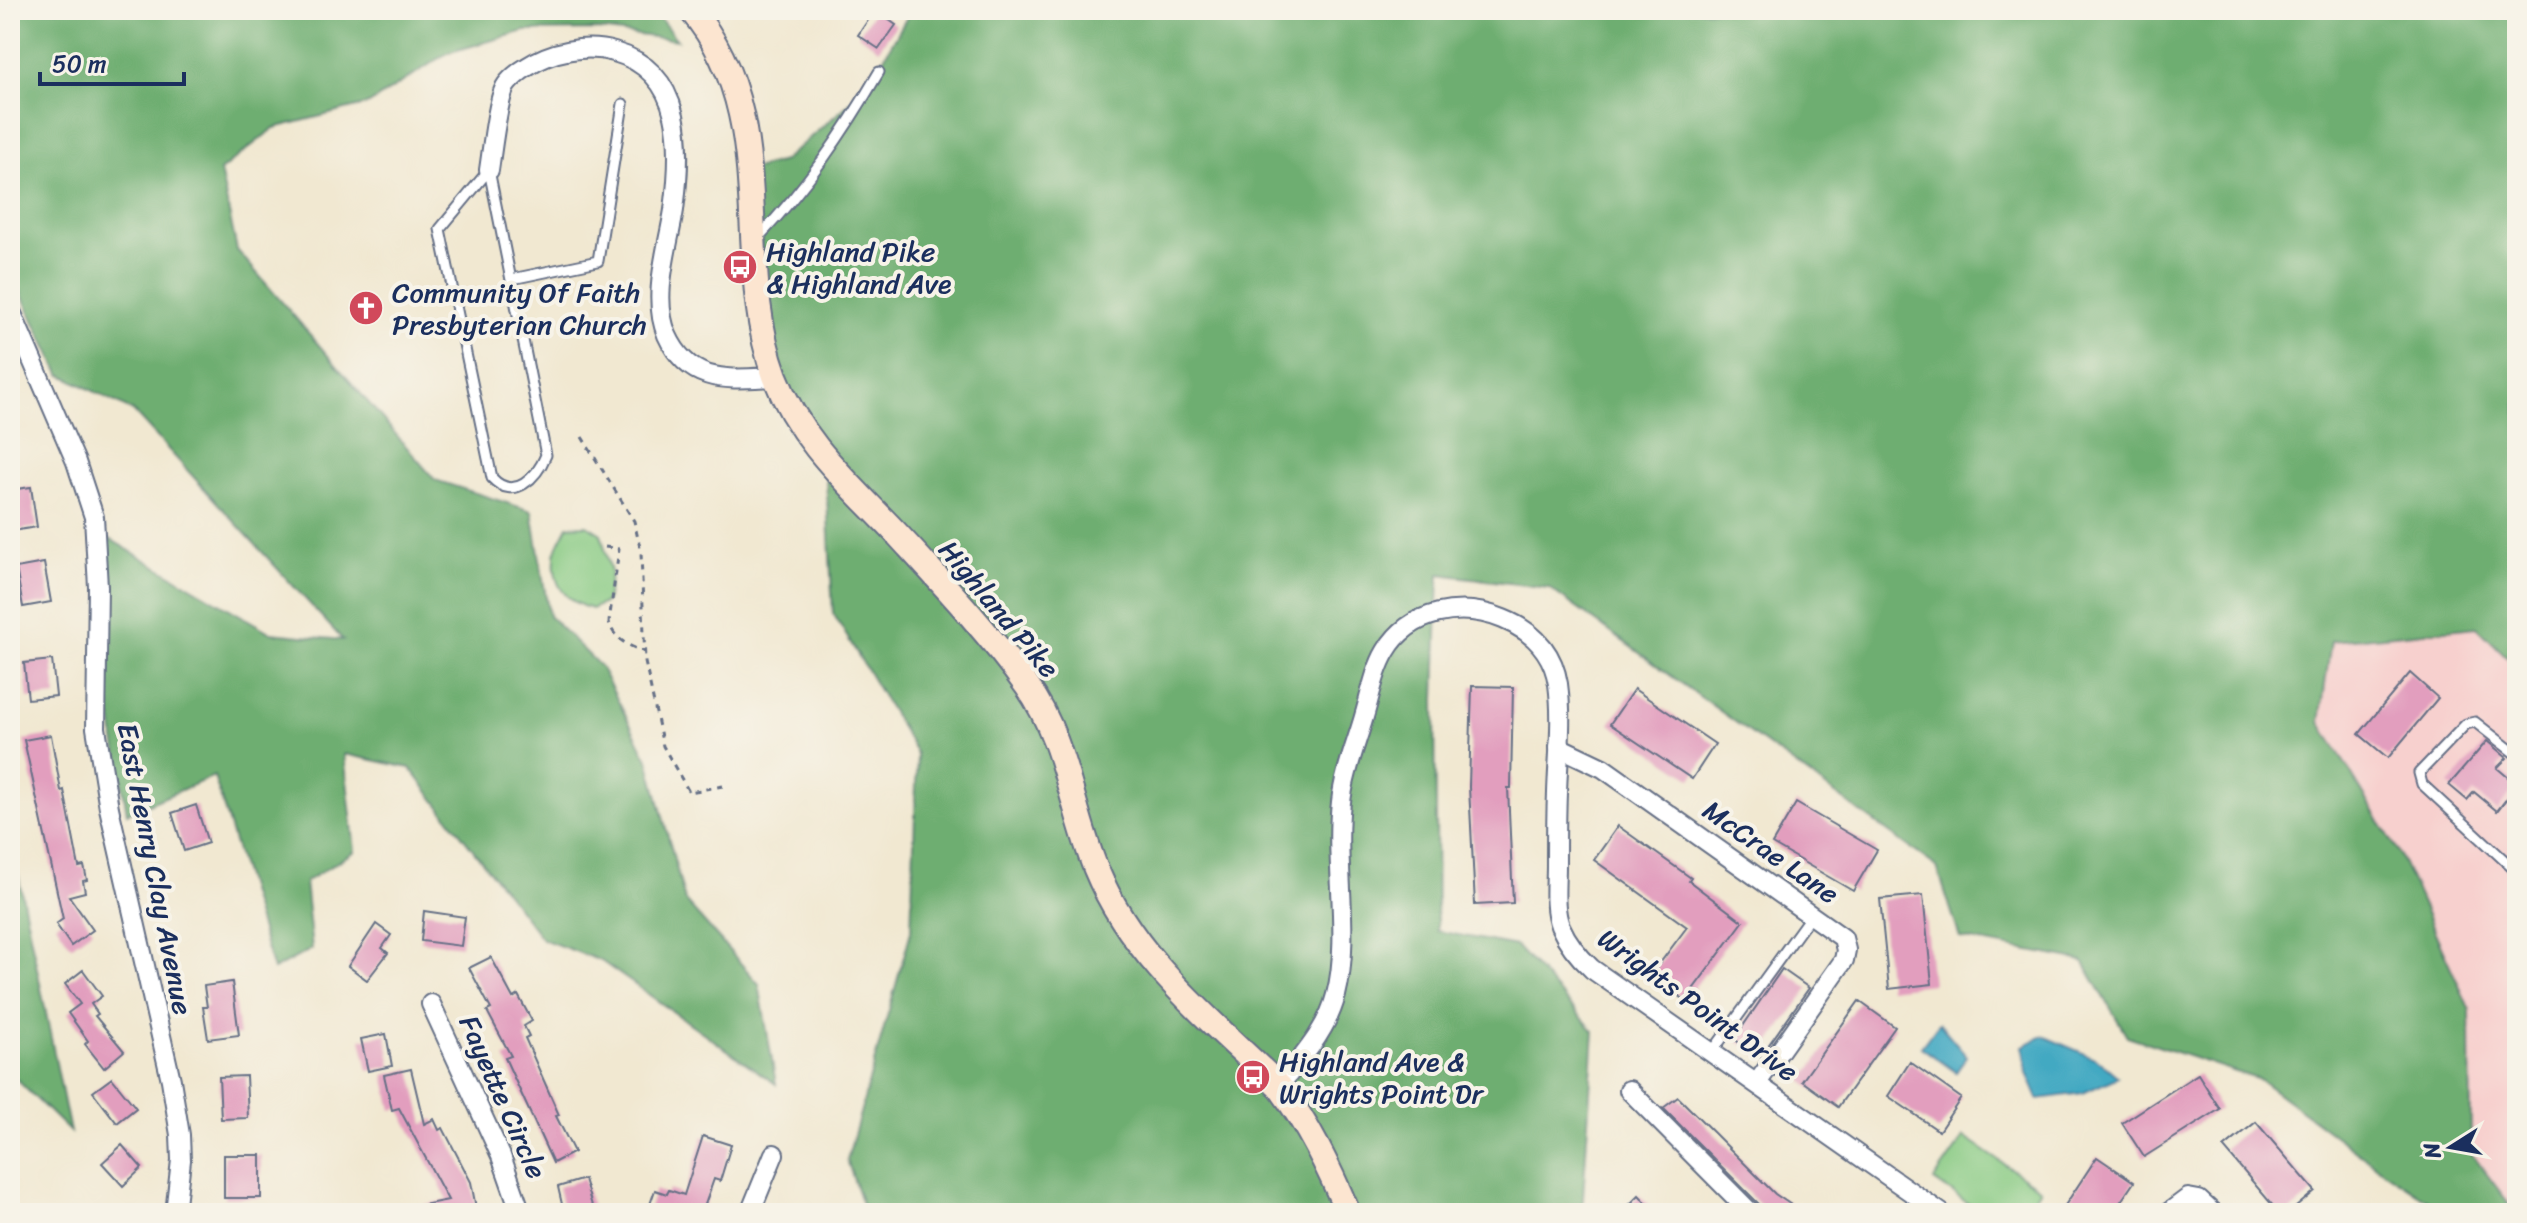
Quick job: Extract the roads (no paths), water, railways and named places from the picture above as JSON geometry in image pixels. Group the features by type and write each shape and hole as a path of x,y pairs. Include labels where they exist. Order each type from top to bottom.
{"street":[{"name":"Highland Pike","path":"691,10 714,42 738,99 751,170 759,301 775,377 795,419 832,467 981,628 1041,706 1060,750 1095,868 1112,904 1135,940 1173,984 1279,1086 1296,1108 1321,1151 1348,1213"},
{"path":"489,170 505,87 540,58 584,49 608,51 632,57 651,70 667,91 678,134 674,207 662,278 661,308 666,333 679,355 705,375 721,379 775,377"},
{"name":"East Henry Clay Avenue","path":"10,309 76,462 94,517 98,587 96,728 109,808 171,1080 180,1135 181,1160 175,1213"},
{"name":"Wrights Point Drive","path":"1279,1086 1315,1042 1337,992 1341,960 1338,852 1341,799 1384,654 1409,627 1429,615 1456,609 1485,611 1531,633 1545,649 1557,676 1562,710 1556,906 1560,926 1579,957 1941,1213"},
{"name":"McCrae Lane","path":"1559,747 1603,768 1843,938 1846,950 1844,960 1757,1083"},
{"name":"Fayette Circle","path":"431,1004 501,1156 521,1213"},
{"path":"1629,1090 1751,1213"},
{"path":"750,1213 774,1154"},
{"path":"2168,1213 2191,1199 2199,1200 2213,1213"}],"lane":[{"path":"755,241 815,173 879,72"},
{"path":"512,279 598,261 623,104"},
{"path":"489,170 546,455 539,472 527,483 507,488 498,485 492,478 440,229 489,170"},
{"path":"2517,755 2475,722 2466,724 2419,773 2422,784 2517,872"},
{"path":"1712,1052 1812,914"}],"water":[{"path":"1939,1023 1967,1056 1956,1072 1921,1047"},
{"path":"2043,1036 2097,1059 2118,1077 2083,1093 2038,1099 2027,1073 2023,1046"}],"place":[{"name":"Highland Pike & Highland Ave","path":"740,267"},
{"name":"Community Of Faith Presbyterian Church","path":"366,308"},
{"name":"Highland Ave & Wrights Point Dr","path":"1253,1077"}]}
